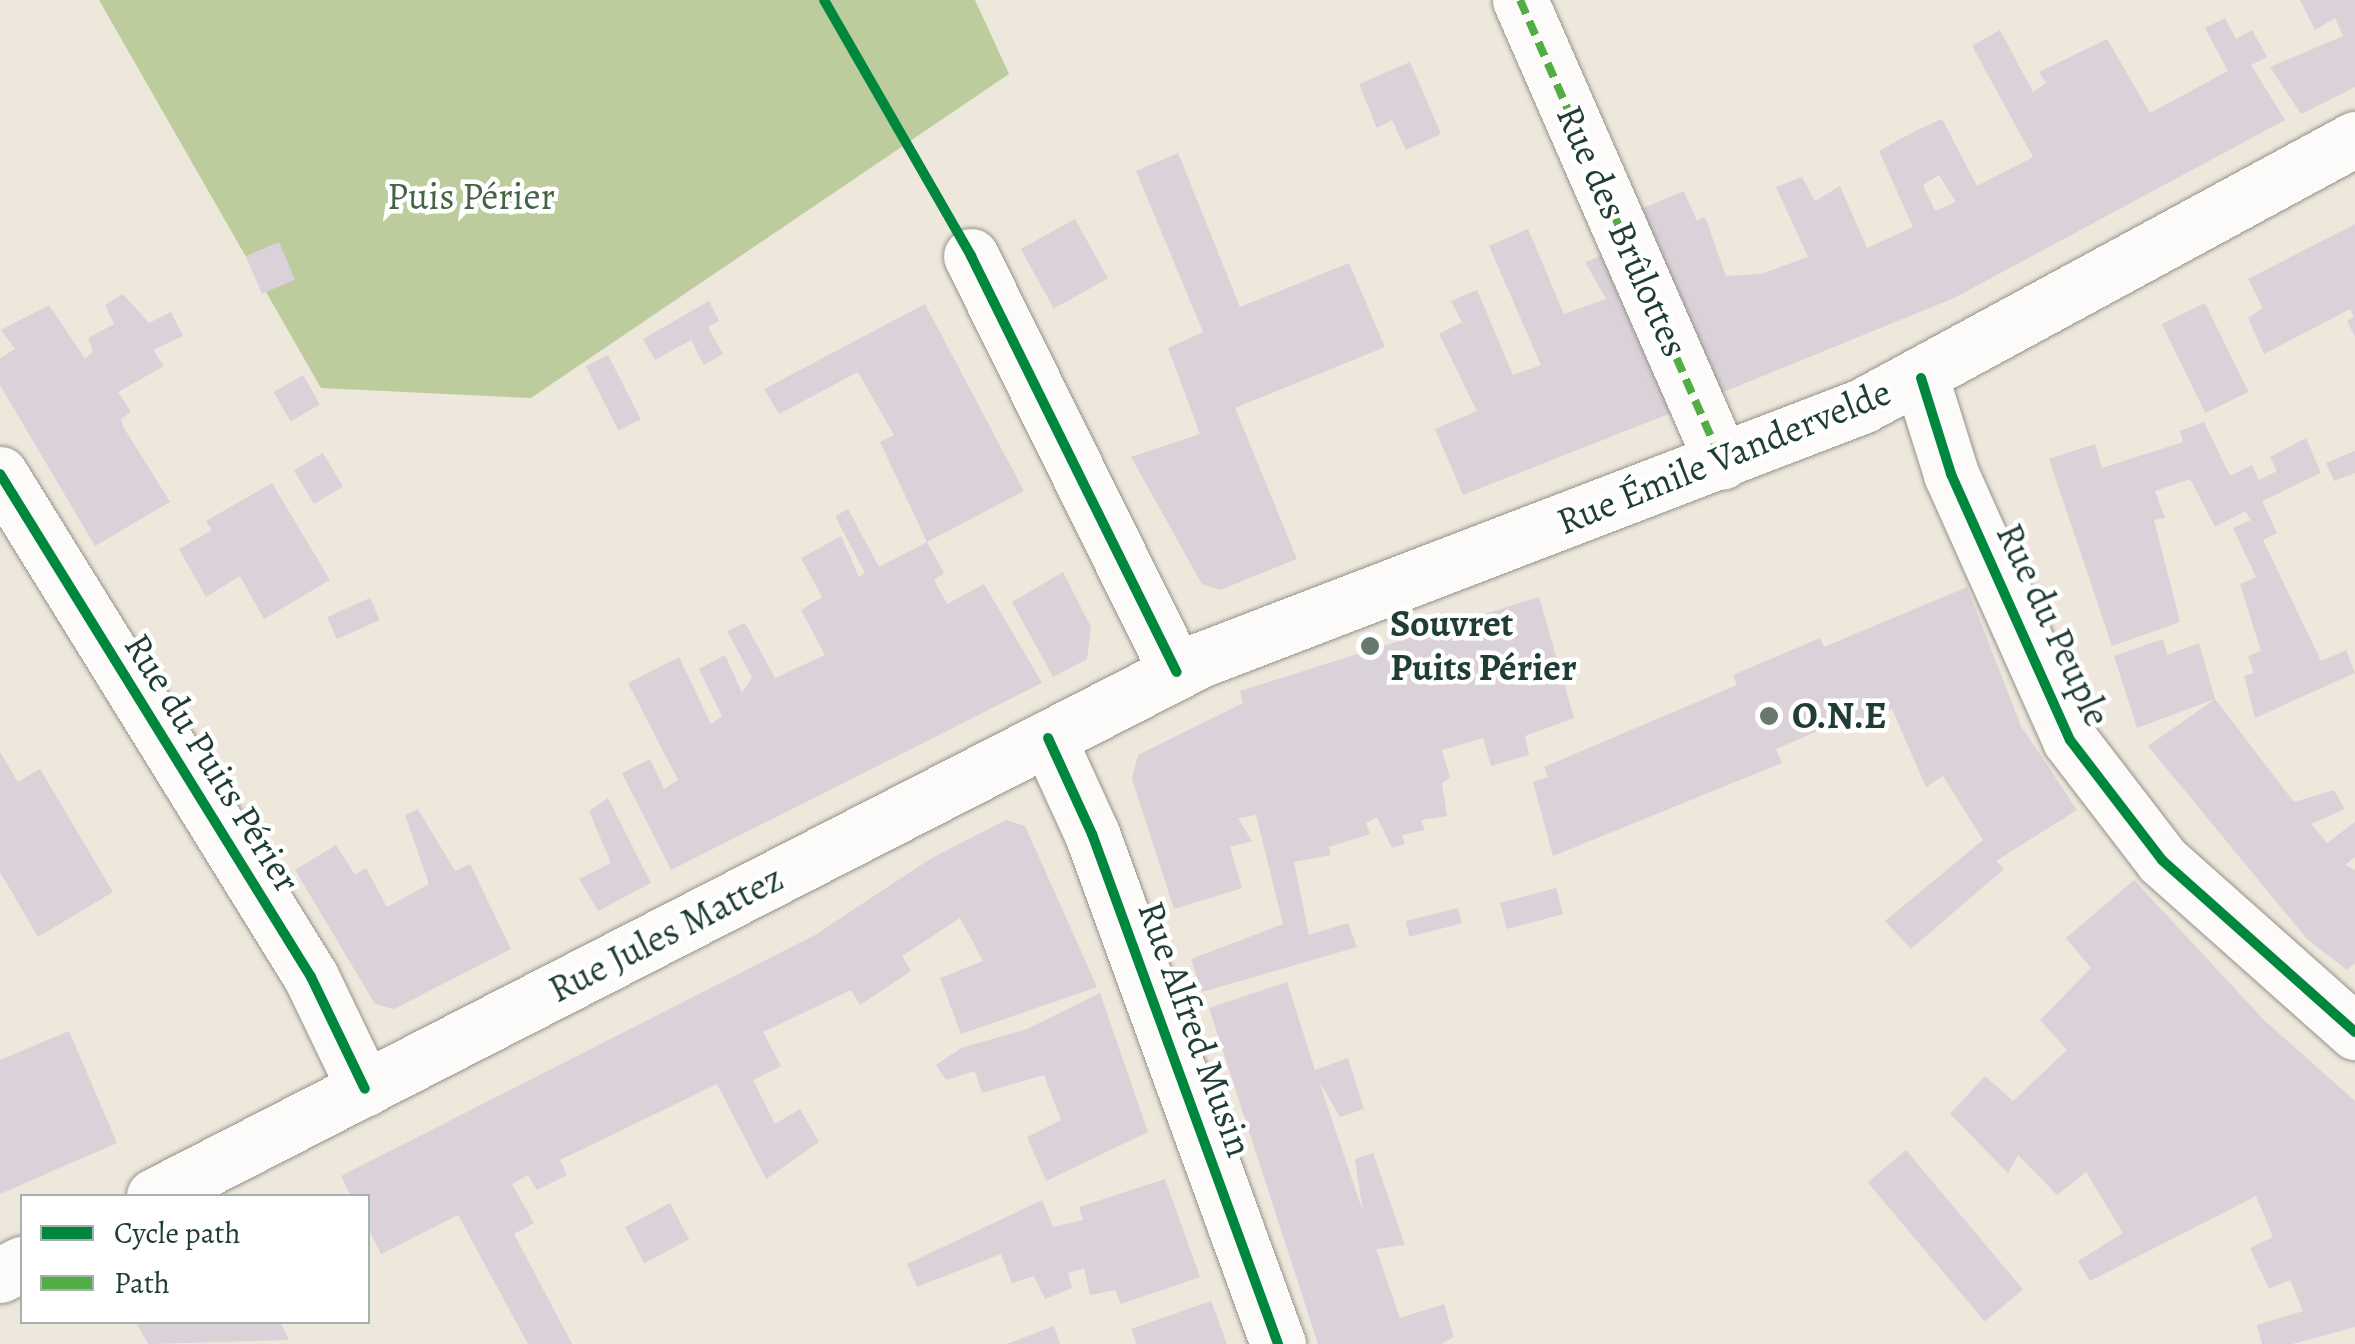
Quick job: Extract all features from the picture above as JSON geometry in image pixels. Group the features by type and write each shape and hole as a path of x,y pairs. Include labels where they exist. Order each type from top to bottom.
{"street":[{"name":"Rue des Brûlottes","path":"1520,0 1722,462"},
{"name":"Rue Émile Vandervelde","path":"1177,672 1239,642 1722,462 1920,378 2355,138"},
{"path":"971,256 1177,672"},
{"name":"Rue du Peuple","path":"1920,378 1951,474 2070,740 2162,860 2355,1032"},
{"name":"Rue du Puits Périer","path":"0,474 311,977 364,1088"},
{"name":"Rue Jules Mattez","path":"158,1194 1177,672"},
{"name":"Rue Alfred Musin","path":"1048,738 1092,834 1278,1344"}],"green space":[{"name":"Puis Périer","path":"99,0 975,0 1009,74 531,398 321,388"}],"building":[{"path":"2300,0 2355,0 2355,87 2301,114 2270,67 2343,36 2335,18 2315,30"},
{"path":"2225,18 2236,39 2252,30 2267,57 2251,65 2285,120 1954,298 1711,397 1634,212 1684,191 1697,221 1705,217 1726,276 1761,274 1808,257 1776,187 1802,177 1815,201 1840,186 1867,248 1913,227 1879,151 1915,131 1942,119 1977,186 2033,157 1972,46 2000,30 2033,92 2046,83 2039,72 2107,39 2150,113 2228,71 2205,28","holes":["1939,175 1956,202 1935,211 1923,185"]},
{"path":"1410,62 1441,134 1406,150 1392,120 1377,128 1359,84"},
{"path":"1178,153 1240,307 1349,263 1385,347 1235,408 1297,559 1220,590 1202,584 1131,457 1200,434 1168,348 1203,332 1136,171"},
{"path":"1075,219 1108,278 1054,309 1021,249"},
{"path":"2355,224 2355,337 2347,321 2354,317 2350,309 2264,354 2248,318 2263,308 2248,279"},
{"path":"1528,229 1564,314 1606,299 1585,262 1601,256 1694,404 1463,495 1435,429 1477,411 1439,334 1462,322 1451,301 1477,290 1513,375 1541,365 1489,246"},
{"path":"279,242 295,280 262,294 246,256"},
{"path":"123,294 149,323 171,312 183,336 153,350 164,366 118,392 131,412 121,419 124,428 170,502 95,546 0,385 0,358 15,349 1,330 49,305 85,359 93,352 88,338 114,324 105,305"},
{"path":"709,301 719,321 708,327 723,354 704,365 691,340 655,360 643,339"},
{"path":"2205,303 2248,392 2205,413 2162,324"},
{"path":"925,304 1024,491 927,542 880,442 894,435 858,372 779,414 764,389"},
{"path":"608,355 641,419 618,431 586,366"},
{"path":"303,375 320,404 291,421 274,392"},
{"path":"2204,422 2230,476 2252,465 2259,480 2277,471 2270,457 2306,438 2321,473 2262,501 2277,533 2263,540 2321,661 2346,650 2355,673 2255,718 2244,676 2254,673 2248,656 2261,651 2240,584 2256,577 2233,528 2251,520 2245,511 2215,527 2190,479 2155,491 2165,518 2154,520 2180,622 2112,646 2049,459 2095,444 2102,468 2183,442 2180,431"},
{"path":"2355,451 2355,473 2334,481 2326,463"},
{"path":"323,453 343,486 314,504 294,471"},
{"path":"272,483 330,580 264,619 240,576 206,597 179,549 212,530 206,521"},
{"path":"848,509 879,567 927,542 944,573 934,580 947,604 984,584 1042,683 671,870 622,773 650,759 664,789 678,780 628,683 679,657 711,724 722,716 699,669 725,655 742,693 752,677 727,631 745,623 775,678 825,655 801,610 822,597 801,558 841,536 859,577 865,573 835,516"},
{"path":"1063,572 1091,627 1087,659 1053,677 1012,602"},
{"name":"O.N.E","path":"1967,587 2021,726 2077,810 1996,861 2004,869 1911,949 1885,921 1983,840 1943,776 1926,787 1892,709 1846,727 1843,720 1776,749 1782,763 1553,856 1533,782 1548,777 1544,767 1737,685 1733,675 1820,638 1824,647"},
{"path":"1539,597 1574,718 1525,736 1529,755 1491,766 1483,738 1442,750 1450,778 1442,783 1447,816 1421,820 1425,830 1402,835 1405,844 1392,848 1377,817 1366,823 1370,834 1329,847 1331,855 1294,862 1309,935 1348,923 1357,947 1202,992 1191,959 1283,924 1256,815 1238,818 1252,841 1230,847 1242,888 1174,909 1132,779 1138,755 1243,703 1240,691"},
{"path":"370,598 380,620 337,639 327,617"},
{"path":"2163,639 2167,655 2199,643 2215,699 2137,728 2114,656"},
{"path":"2215,699 2294,802 2334,790 2345,809 2311,824 2327,843 2355,822 2355,857 2345,865 2355,870 2355,963 2347,970 2307,939 2148,746"},
{"path":"0,752 18,782 40,769 113,892 38,937 0,872"},
{"path":"608,798 651,883 598,911 579,879 611,863 589,811"},
{"path":"418,809 455,871 470,864 511,949 394,1009 375,1004 295,870 336,845 355,875 366,868 387,907 429,884 405,815"},
{"path":"1006,820 1025,826 1097,987 961,1034 940,978 983,961 960,918 902,956 911,971 860,1005 851,990 763,1032 781,1066 753,1080 775,1124 800,1109 819,1142 766,1179 717,1084 560,1160 567,1175 537,1190 528,1175 512,1184 534,1223 514,1234 572,1344 528,1344 458,1215 381,1254 370,1232 370,1194 350,1194 341,1176 815,935 930,859"},
{"path":"2134,880 2265,1021 2355,1101 2355,1327 2292,1344 2262,1344 2257,1325 2303,1311 2290,1280 2269,1289 2250,1248 2273,1237 2256,1196 2090,1281 2078,1261 2123,1233 2086,1172 2057,1195 2018,1155 2008,1173 1950,1114 1985,1076 2013,1101 2067,1050 2040,1020 2091,968 2066,938"},
{"path":"1556,888 1563,914 1507,929 1500,903"},
{"path":"1458,908 1462,924 1409,937 1406,921"},
{"path":"1287,982 1315,1070 1348,1058 1364,1109 1340,1117 1319,1081 1363,1212 1355,1159 1373,1153 1405,1245 1376,1249 1400,1318 1444,1304 1454,1337 1441,1344 1318,1344 1209,1008"},
{"path":"1100,993 1148,1132 1046,1181 1027,1137 1061,1120 1044,1075 982,1093 975,1071 946,1080 936,1065 961,1048 1027,1029"},
{"path":"69,1031 117,1143 0,1194 0,1060"},
{"path":"1906,1150 2023,1289 1985,1322 1868,1182"},
{"path":"1165,1179 1200,1277 1121,1304 1115,1290 1090,1295 1084,1268 1068,1273 1072,1288 1045,1299 1034,1276 1012,1283 1001,1254 917,1287 907,1264 1042,1200 1053,1227 1083,1220 1079,1207"},
{"path":"670,1203 689,1239 644,1263 625,1227"},
{"path":"1211,1301 1227,1344 1137,1344 1131,1329"},
{"path":"137,1324 281,1324 289,1340 148,1344"},
{"path":"1054,1326 1060,1344 1007,1344"}],"marked path":[{"path":"1520,0 1722,462"}],"cycle path":[{"path":"824,0 971,256 1177,672"},
{"path":"1921,378 1951,474 2070,740 2162,860 2355,1032"},
{"path":"0,474 311,977 365,1089"},
{"path":"1048,738 1092,834 1278,1344"}],"place":[{"name":"Souvret Puits Périer","path":"1370,646"},
{"name":"O.N.E","path":"1769,716"}]}
